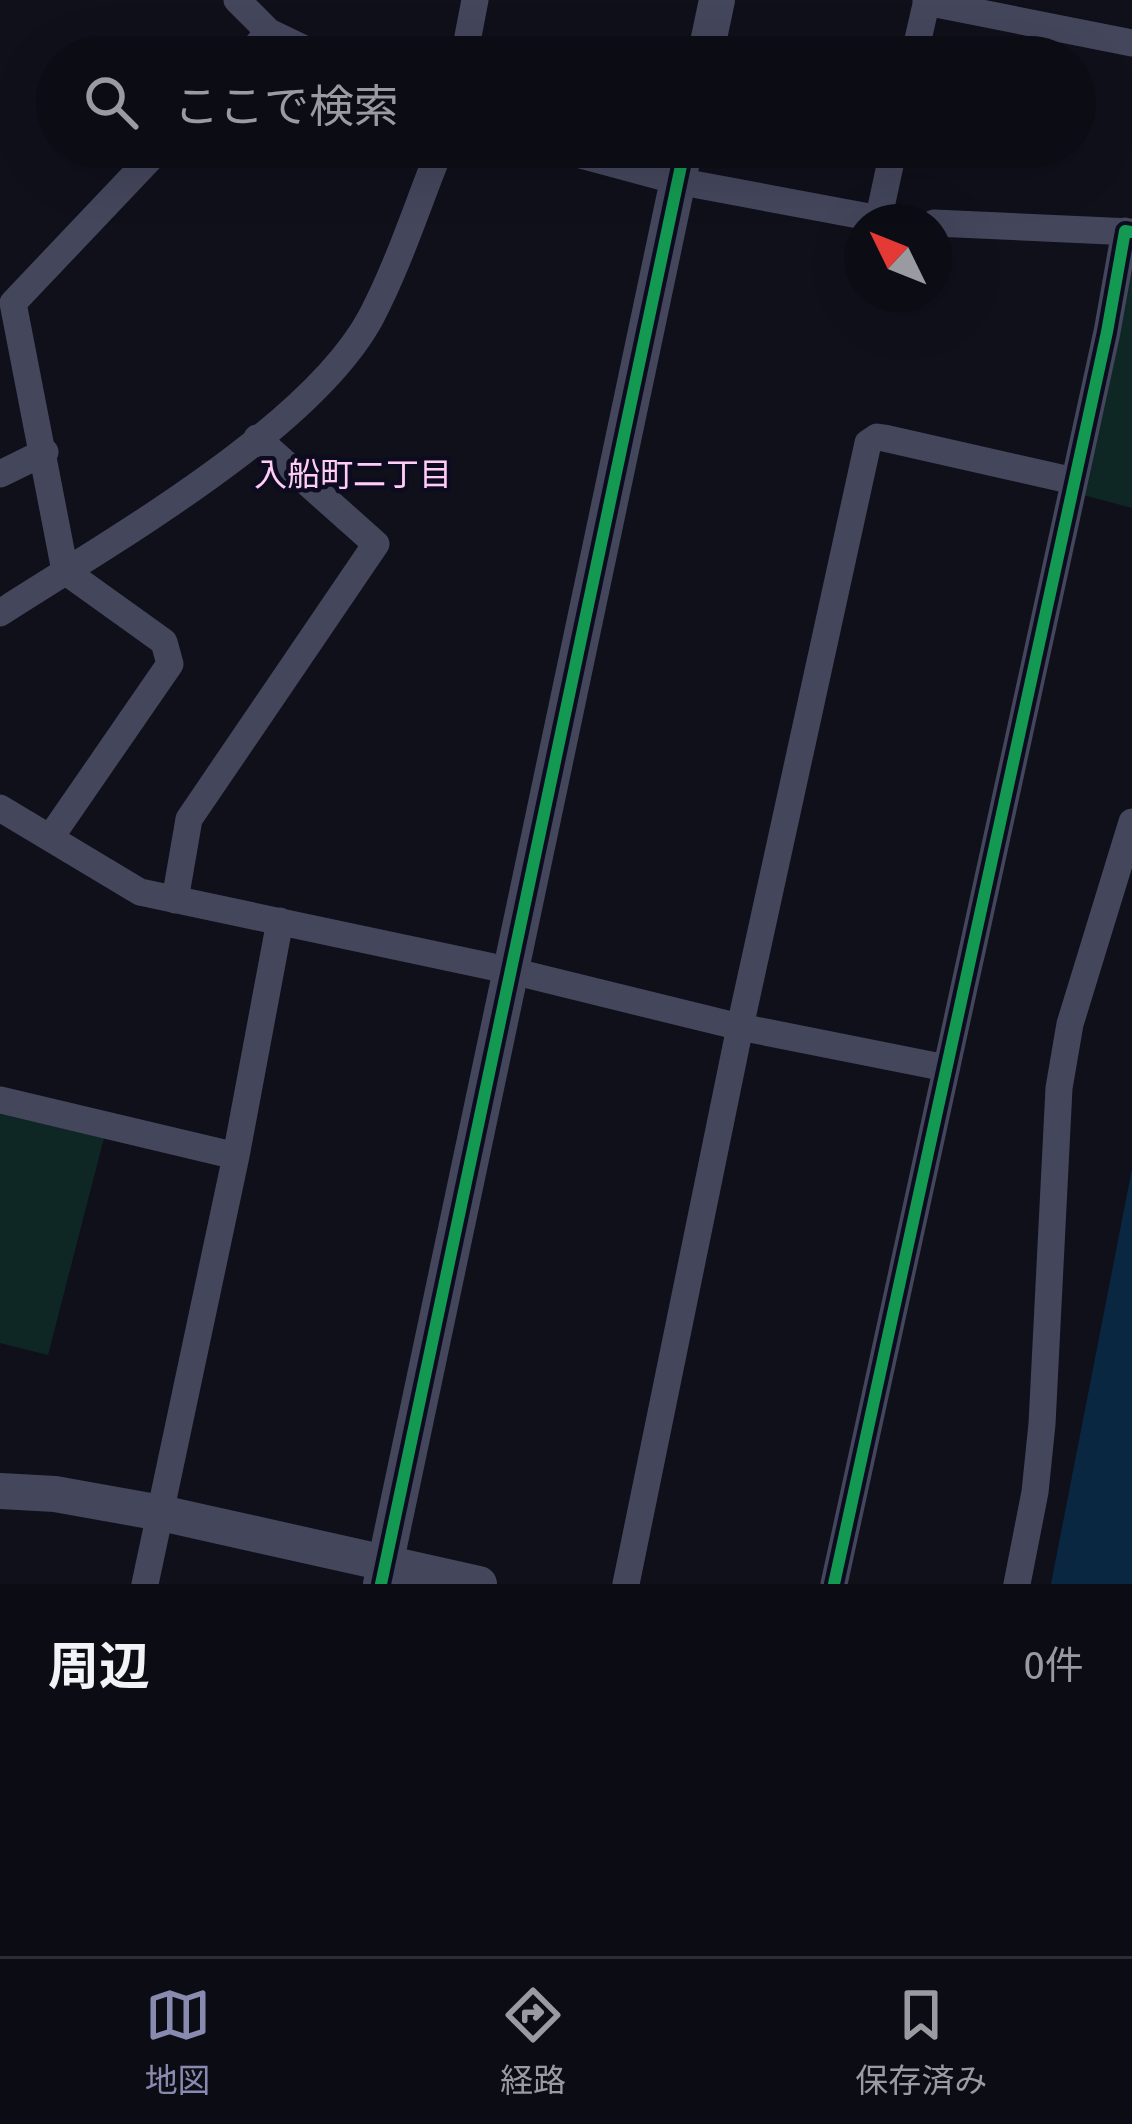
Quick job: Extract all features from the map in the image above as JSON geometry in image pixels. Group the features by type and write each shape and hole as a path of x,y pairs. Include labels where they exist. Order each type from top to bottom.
{"street":[{"path":"237,0 277,36"},
{"path":"468,36 475,0"},
{"path":"710,36 718,0"},
{"path":"918,36 926,1 1094,36"},
{"path":"265,36 269,32"},
{"path":"1096,36 1132,44"},
{"path":"50,838 170,664 164,641 65,571 13,303 141,168"},
{"path":"0,613 182,494 308,397 370,318 432,168"},
{"path":"383,1574 680,168"},
{"path":"695,168 844,211"},
{"path":"882,204 889,168"},
{"path":"834,1584 1128,231 952,225"},
{"path":"626,1584 740,1027 868,443 884,437 1074,481"},
{"path":"175,899 189,819 376,544 257,438"},
{"path":"0,474 45,452"},
{"path":"0,808 140,892 512,971 740,1027 946,1068"},
{"path":"1017,1584 1042,1424 1059,1088 1070,1024 1132,822"},
{"path":"145,1584 236,1156 280,921"},
{"path":"0,1100 236,1156"},
{"path":"0,1490 55,1494 161,1513 383,1574 479,1584"}],"green space":[{"path":"1132,253 1132,508 1083,495"},
{"path":"0,1114 104,1138 48,1355 0,1343"}],"water":[{"path":"1132,1169 1132,1584 1051,1584"}],"cycle path":[{"path":"381,1584 681,168"},
{"path":"834,1584 1107,332 1125,231 1132,232"}],"district":[{"name":"入船町二丁目","path":"353,475"}]}
